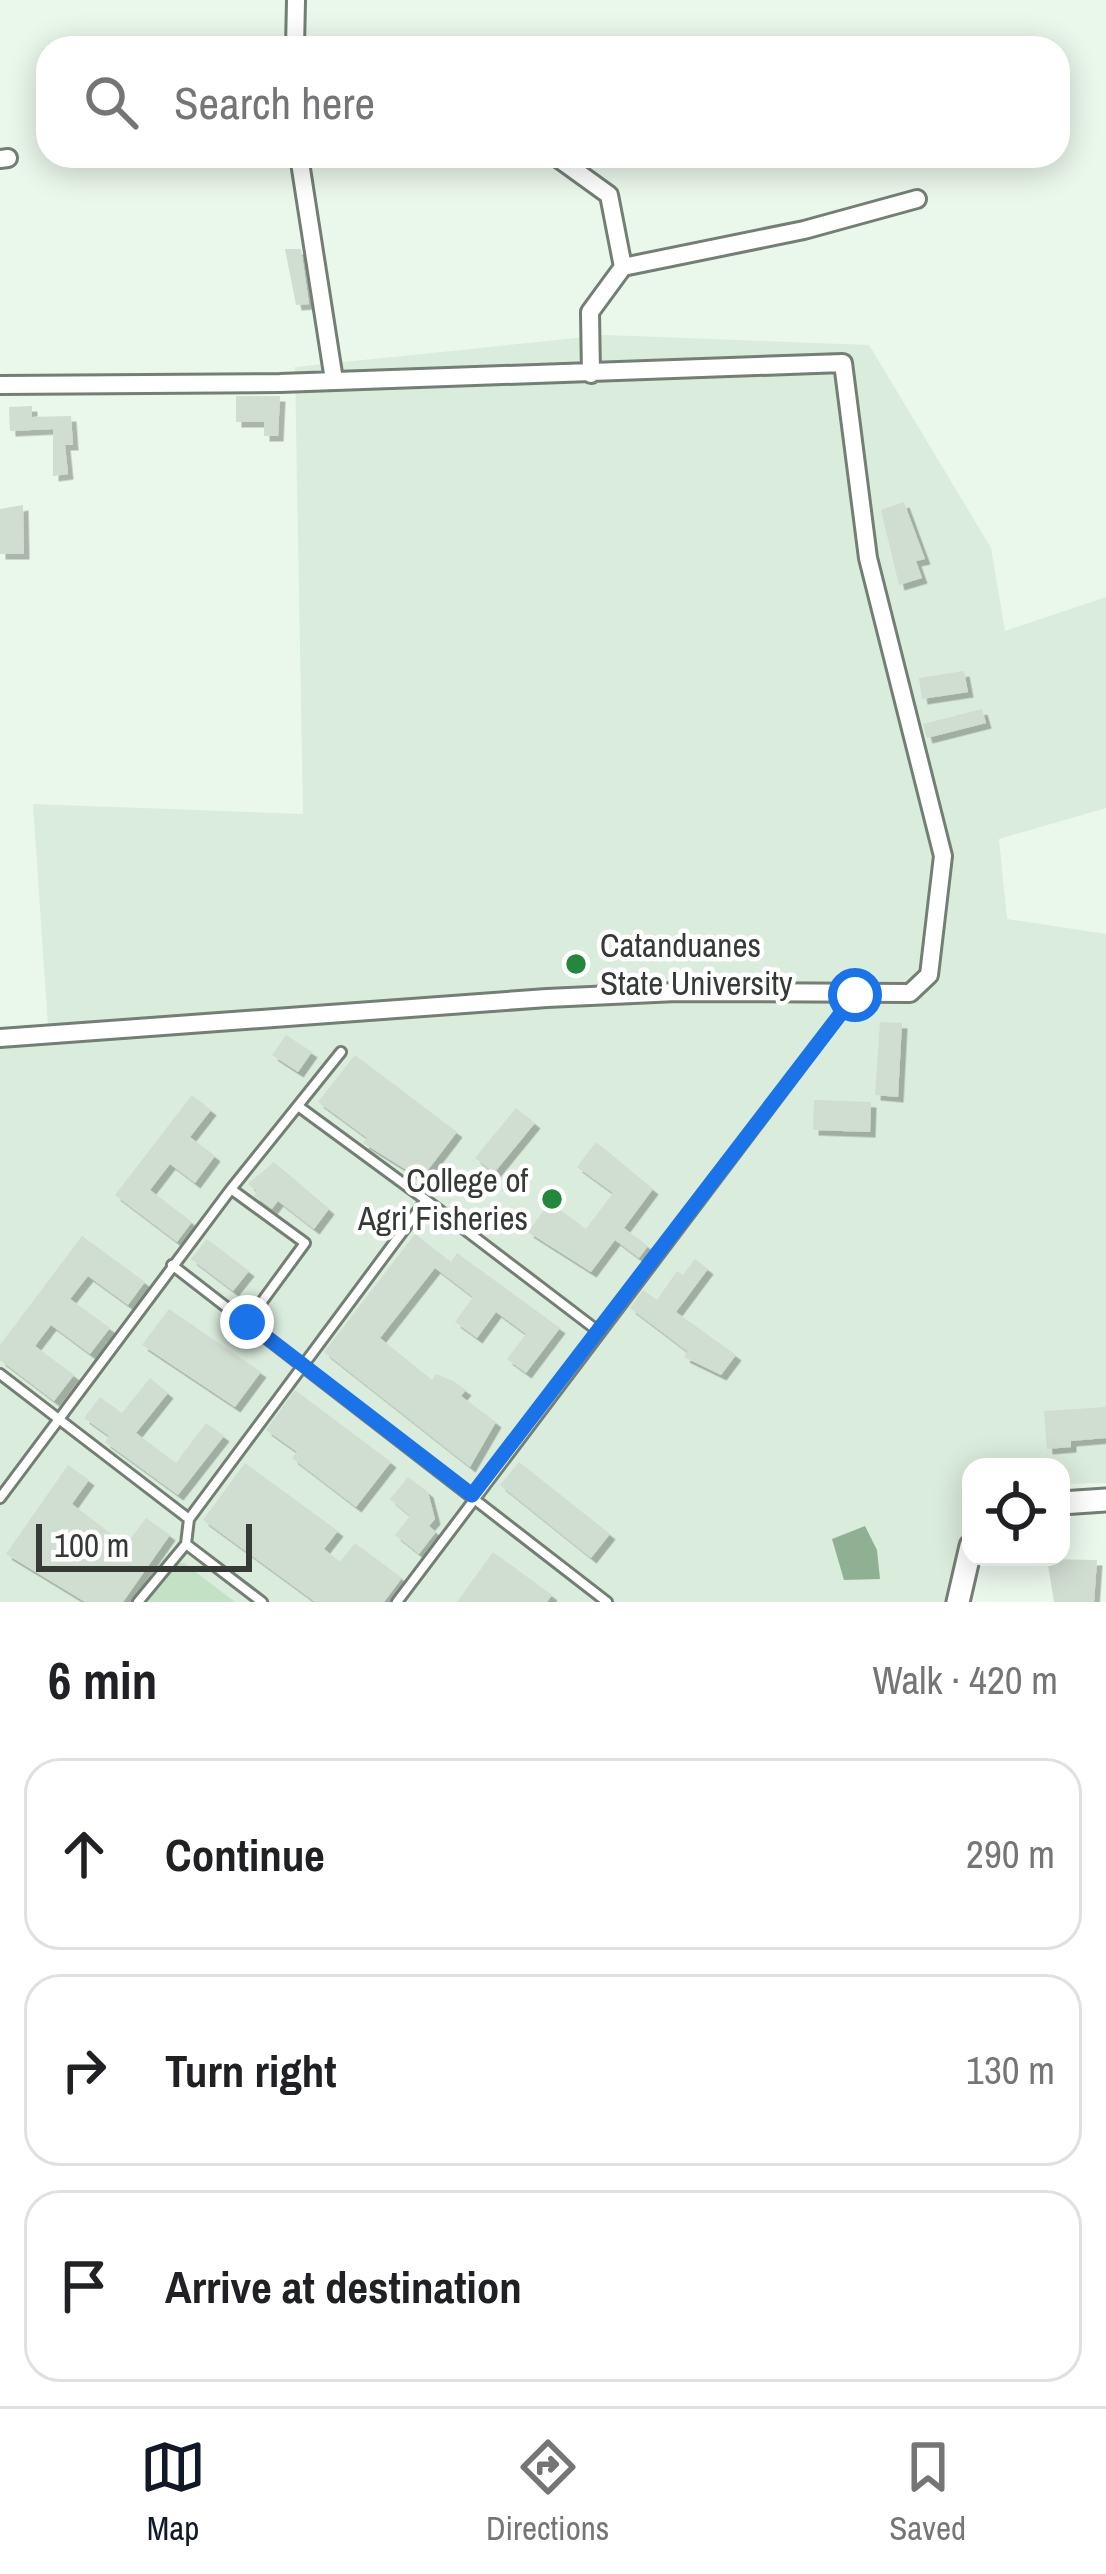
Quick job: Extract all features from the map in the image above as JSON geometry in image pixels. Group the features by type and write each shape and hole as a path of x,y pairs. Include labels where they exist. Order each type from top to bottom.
{"street":[{"path":"295,36 296,0"},
{"path":"301,168 334,380"},
{"path":"572,168 609,195 623,267"},
{"path":"591,374 590,312 623,267 804,230 917,199"},
{"path":"0,385 591,374 843,363 868,558 943,856 926,982 910,993 677,992 548,998 0,1038"},
{"path":"1070,1502 1106,1500"},
{"path":"958,1602 966,1566"}],"lane":[{"path":"397,1602 472,1495 855,995"},
{"path":"0,1498 172,1264 341,1052"},
{"path":"298,1106 598,1331"},
{"path":"231,1189 305,1243 247,1322"},
{"path":"139,1602 186,1544 189,1519 426,1200"},
{"path":"172,1264 607,1602"},
{"path":"0,1374 189,1519"},
{"path":"186,1544 262,1602"}],"shaded area":[{"name":"Catanduanes State University","path":"606,335 869,345 991,548 1005,631 1106,597 1106,808 999,839 1007,919 1106,934 1106,1483 1070,1484 1070,1458 962,1458 962,1548 947,1602 0,1602 0,1046 49,1041 33,804 303,814 295,367"},
{"path":"865,1526 877,1550 880,1579 844,1580 832,1539"},
{"path":"178,1563 184,1563 235,1602 143,1602"}],"building":[{"path":"285,249 301,249 309,304 296,305"},
{"path":"236,396 280,396 278,436 264,436 264,422 236,422"},
{"path":"32,406 32,417 71,416 73,445 65,445 68,474 53,476 53,429 10,431 9,407"},
{"path":"904,502 925,559 916,561 922,578 899,585 881,510"},
{"path":"23,505 24,554 0,554 0,509"},
{"path":"964,671 968,692 922,699 919,678"},
{"path":"982,709 986,723 927,738 923,724"},
{"path":"880,1022 902,1023 898,1097 875,1095"},
{"path":"286,1035 312,1052 298,1072 272,1055"},
{"path":"355,1055 457,1132 421,1179 363,1143 367,1138 318,1102"},
{"path":"192,1095 211,1110 190,1137 215,1156 195,1183 170,1164 150,1190 192,1222 177,1242 115,1195"},
{"path":"814,1100 871,1102 870,1132 813,1130"},
{"path":"516,1108 535,1123 494,1173 475,1158"},
{"path":"596,1142 653,1189 624,1228 648,1246 639,1258 615,1240 591,1272 528,1232 550,1202 586,1229 613,1193 577,1167"},
{"path":"274,1162 329,1209 314,1229 278,1201 272,1209 254,1196 257,1191 248,1184"},
{"path":"415,1234 451,1262 457,1253 560,1328 526,1373 507,1359 526,1334 496,1312 477,1338 455,1322 473,1297 435,1268 380,1338 432,1380 436,1374 466,1390 461,1396 496,1422 470,1467 324,1352"},
{"path":"82,1236 145,1282 128,1305 88,1276 70,1299 110,1328 90,1354 51,1325 35,1346 74,1375 54,1401 0,1360 0,1345"},
{"path":"207,1239 249,1271 233,1291 191,1259"},
{"path":"695,1259 708,1269 676,1312 736,1355 721,1375 684,1357 688,1352 630,1308 643,1290 657,1300 677,1271 683,1275"},
{"path":"169,1309 261,1372 235,1407 142,1345"},
{"path":"150,1378 168,1393 136,1433 176,1463 206,1423 224,1436 178,1495 105,1442 109,1436 84,1418 100,1397 122,1413"},
{"path":"295,1390 391,1462 356,1507 292,1458 297,1452 266,1430"},
{"path":"1106,1407 1106,1438 1047,1449 1044,1411"},
{"path":"519,1462 610,1534 591,1558 500,1485"},
{"path":"245,1463 338,1531 324,1549 340,1562 355,1543 402,1578 384,1602 315,1602 203,1520"},
{"path":"68,1465 89,1480 72,1504 126,1545 146,1518 170,1535 123,1602 85,1602 6,1554"},
{"path":"408,1477 428,1492 435,1519 429,1526 436,1532 419,1554 395,1535 410,1516 390,1499"},
{"path":"493,1552 552,1595 547,1602 457,1602"},
{"path":"1070,1559 1097,1560 1094,1602 1054,1602 1048,1566 1070,1566"}],"place":[{"name":"Catanduanes State University","path":"576,964"},
{"name":"College of Agri Fisheries","path":"552,1199"}],"route":[{"path":"247,1322 472,1495 855,995"}]}
